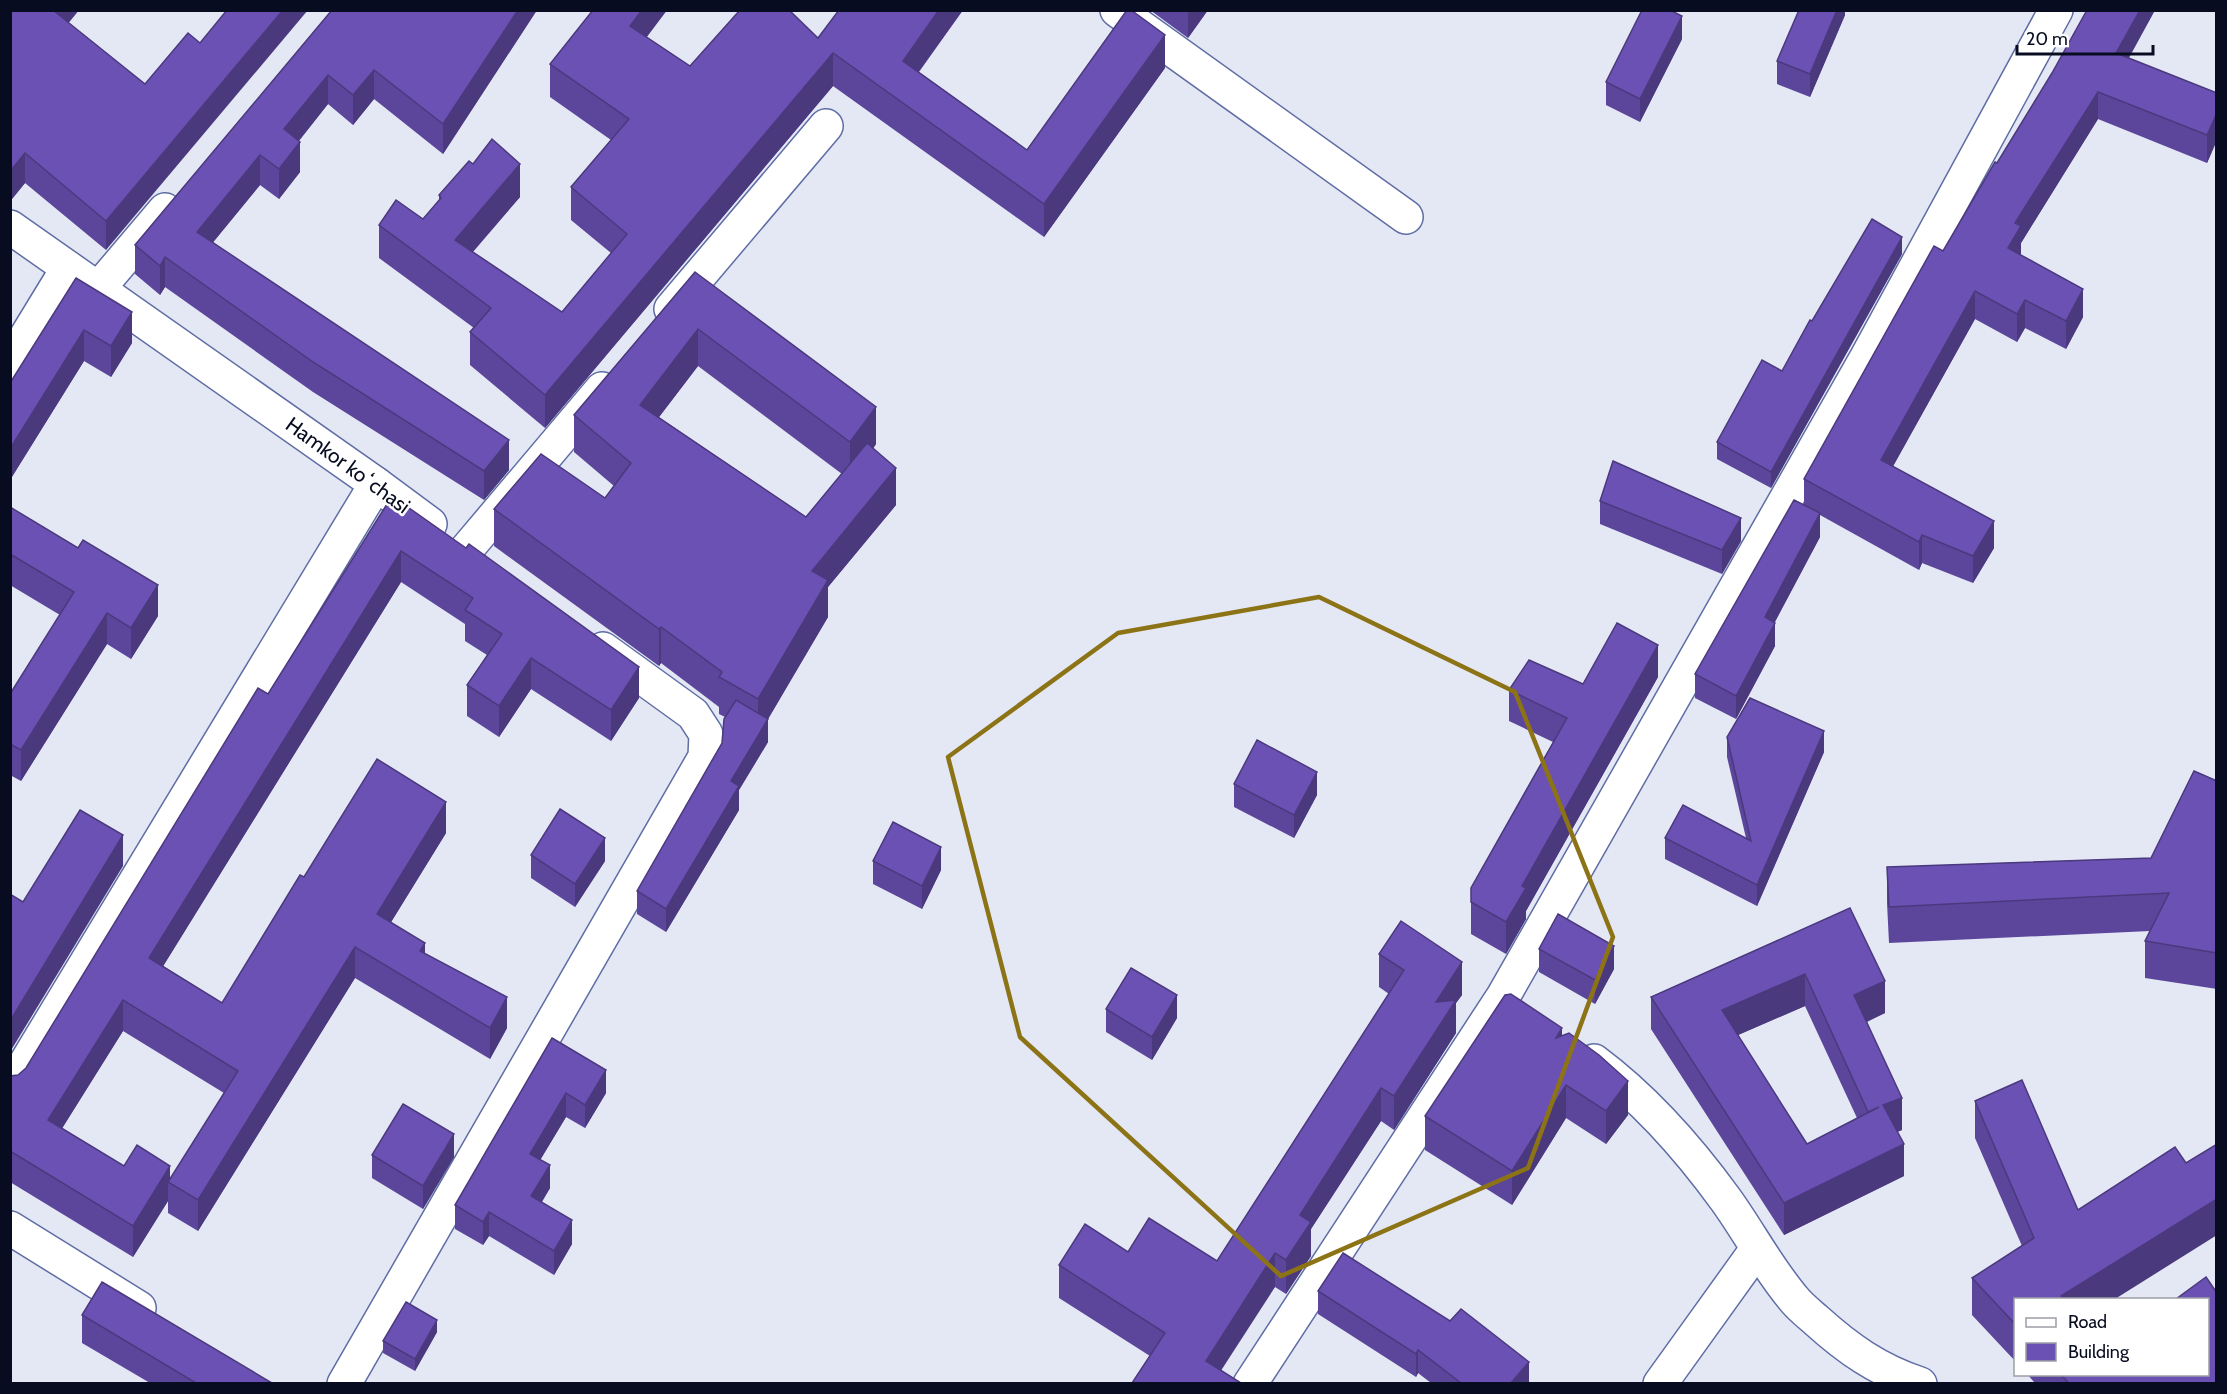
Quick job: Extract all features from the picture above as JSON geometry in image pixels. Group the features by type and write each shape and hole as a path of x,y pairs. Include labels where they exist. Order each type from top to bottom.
{"street":[{"path":"1117,10 1406,217"},
{"path":"1250,1383 1504,995 1867,357 2056,10"},
{"path":"650,334 826,126"},
{"path":"98,289 182,190"},
{"name":"Hamkor koʻchasi","path":"10,227 376,484 494,571"},
{"path":"10,363 68,268"},
{"path":"466,550 619,370"},
{"path":"10,1089 376,484"},
{"path":"344,1383 705,757 706,734 693,714 579,632"},
{"path":"1504,995 1531,1014"},
{"path":"1566,1041 1611,1074 1665,1124 1726,1200 1757,1249 1794,1300 1845,1347 1893,1375 1920,1383"},
{"path":"10,1228 160,1321"},
{"path":"1660,1383 1757,1249"}],"highlighted area":[{"path":"1319,597 1515,692 1613,937 1528,1168 1281,1276 1020,1037 948,757 1118,633"}],"building":[{"path":"10,10 54,10 145,84 188,33 200,43 227,10 283,10 106,221 25,153 12,169 10,168"},
{"path":"332,10 518,10 443,124 374,70 353,95 328,75 284,129 300,142 279,169 260,155 197,232 509,440 484,471 313,362 165,257 160,266 135,245"},
{"path":"593,10 642,10 630,26 690,66 740,10 789,10 818,38 839,10 939,10 903,61 1027,150 1127,10 1131,10 1165,35 1044,204 833,53 545,395 470,332 491,308 379,225 396,200 423,219 441,198 439,195 469,161 473,164 492,139 520,164 455,240 562,312 627,234 571,187 629,119 550,64"},
{"path":"1642,10 1670,10 1682,16 1640,99 1606,82"},
{"path":"1799,10 1837,10 1810,74 1777,61"},
{"path":"2087,10 2140,10 2116,53 2217,93 2217,113 2207,135 2098,92 2015,223 2021,226 2008,248 2083,289 2066,321 2025,300 2017,314 1975,291 1881,460 1994,521 1973,556 1922,535 1919,542 1804,479 1934,246 1943,251 1995,162 1997,163 2052,73"},
{"path":"1872,219 1902,237 1771,472 1717,442 1762,360 1782,371 1810,320 1812,321"},
{"path":"695,272 876,407 850,442 698,329 640,405 806,517 867,443 896,468 812,571 828,580 758,699 719,677 722,672 494,509 541,454 605,498 631,463 574,415"},
{"path":"76,278 132,312 111,346 84,330 10,449 10,383"},
{"path":"1613,461 1741,518 1722,550 1600,501"},
{"path":"392,496 466,548 469,544 639,667 611,710 531,658 499,706 467,685 502,634 465,610 473,598 401,551 149,958 222,1003 300,875 304,877 377,759 446,802 377,914 425,943 420,951 507,997 490,1028 355,947 198,1200 168,1182 238,1071 123,1000 48,1120 124,1166 137,1145 170,1166 133,1226 10,1151 10,1076 18,1075 26,1068 258,688 268,694"},
{"path":"1794,500 1820,513 1765,617 1775,623 1736,696 1695,674"},
{"path":"10,507 78,548 83,540 158,585 131,628 107,613 21,750 10,744 10,694 74,592 10,554"},
{"path":"1617,623 1658,645 1522,886 1526,888 1506,922 1471,902 1471,888 1567,718 1509,690 1529,660 1583,684"},
{"path":"1750,698 1824,731 1757,885 1665,838 1683,805 1751,841 1727,737"},
{"path":"736,700 768,719 731,781 739,786 666,909 637,891 722,743 724,719"},
{"path":"1257,740 1317,772 1294,815 1234,784"},
{"path":"2194,771 2217,781 2217,953 2145,941 2169,893 1889,907 1887,867 2151,858"},
{"path":"560,809 605,838 575,884 531,855"},
{"path":"80,810 123,835 10,1021 10,894 23,902"},
{"path":"893,822 941,847 922,886 873,861"},
{"path":"1850,908 1885,981 1854,995 1902,1098 1883,1105 1904,1144 1784,1203 1651,997","holes":["1805,974 1868,1112 1879,1107 1807,1144 1722,1010"]},
{"path":"1558,914 1614,946 1595,980 1539,949"},
{"path":"1401,921 1462,962 1436,1002 1456,1000 1394,1096 1381,1088 1300,1215 1311,1222 1286,1260 1275,1253 1206,1361 1241,1383 1132,1383 1165,1333 1059,1265 1085,1224 1128,1252 1149,1218 1217,1261 1404,970 1379,954"},
{"path":"1131,968 1177,995 1152,1037 1106,1009"},
{"path":"1511,994 1562,1028 1556,1038 1569,1033 1599,1055 1628,1081 1606,1111 1566,1085 1512,1171 1425,1116 1505,995"},
{"path":"552,1038 606,1070 585,1105 566,1093 530,1154 550,1165 531,1196 572,1220 554,1251 489,1212 483,1222 455,1205"},
{"path":"2022,1080 2078,1210 2175,1147 2186,1163 2217,1144 2217,1199 2061,1296 2063,1298 2014,1298 2014,1323 1972,1278 2034,1238 1975,1101"},
{"path":"403,1104 454,1134 423,1186 372,1155"},
{"path":"1343,1253 1450,1321 1461,1309 1529,1362 1511,1383 1461,1383 1418,1350 1416,1354 1318,1291"},
{"path":"2206,1277 2217,1293 2217,1383 2069,1383 2062,1376 2209,1376 2209,1298 2177,1298"},
{"path":"102,1282 272,1383 196,1383 82,1315"},
{"path":"406,1302 437,1320 415,1359 383,1341"}]}
